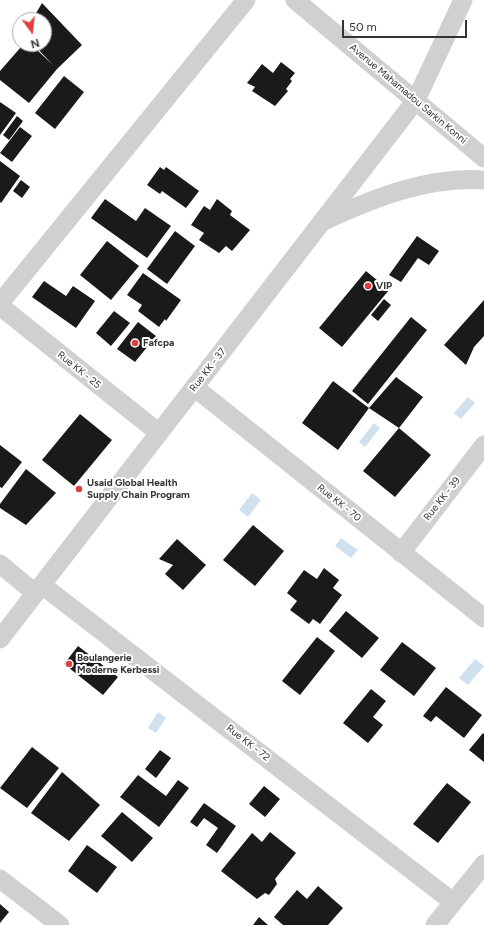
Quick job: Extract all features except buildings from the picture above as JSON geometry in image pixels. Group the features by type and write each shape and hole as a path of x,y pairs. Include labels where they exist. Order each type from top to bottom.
{"street":[{"path":"0,304 246,0"},
{"name":"Avenue Mahamadou Sarkin Konni","path":"294,0 484,158"},
{"name":"Rue KK - 37","path":"0,639 416,100 463,0"},
{"path":"323,221 362,203 438,182 484,180"},
{"name":"Rue KK - 25","path":"0,304 159,433"},
{"name":"Rue KK - 70","path":"194,387 484,618"},
{"name":"Rue KK - 39","path":"401,553 484,445"},
{"name":"Rue KK - 72","path":"0,564 39,589 453,902"},
{"path":"435,925 484,864"},
{"path":"0,879 60,925"}],"water":[{"path":"468,397 475,403 461,419 454,413"},
{"path":"374,423 380,428 365,447 359,442"},
{"path":"252,493 261,500 248,517 239,510"},
{"path":"341,538 358,550 351,558 335,546"},
{"path":"475,659 484,666 468,685 459,678"},
{"path":"158,712 166,718 156,733 148,728"}],"place":[{"name":"VIP","path":"368,286"},
{"name":"Fafcpa","path":"135,343"},
{"name":"Usaid Global Health Supply Chain Program","path":"79,489"},
{"name":"Boulangerie Moderne Kerbessi","path":"69,664"}]}
